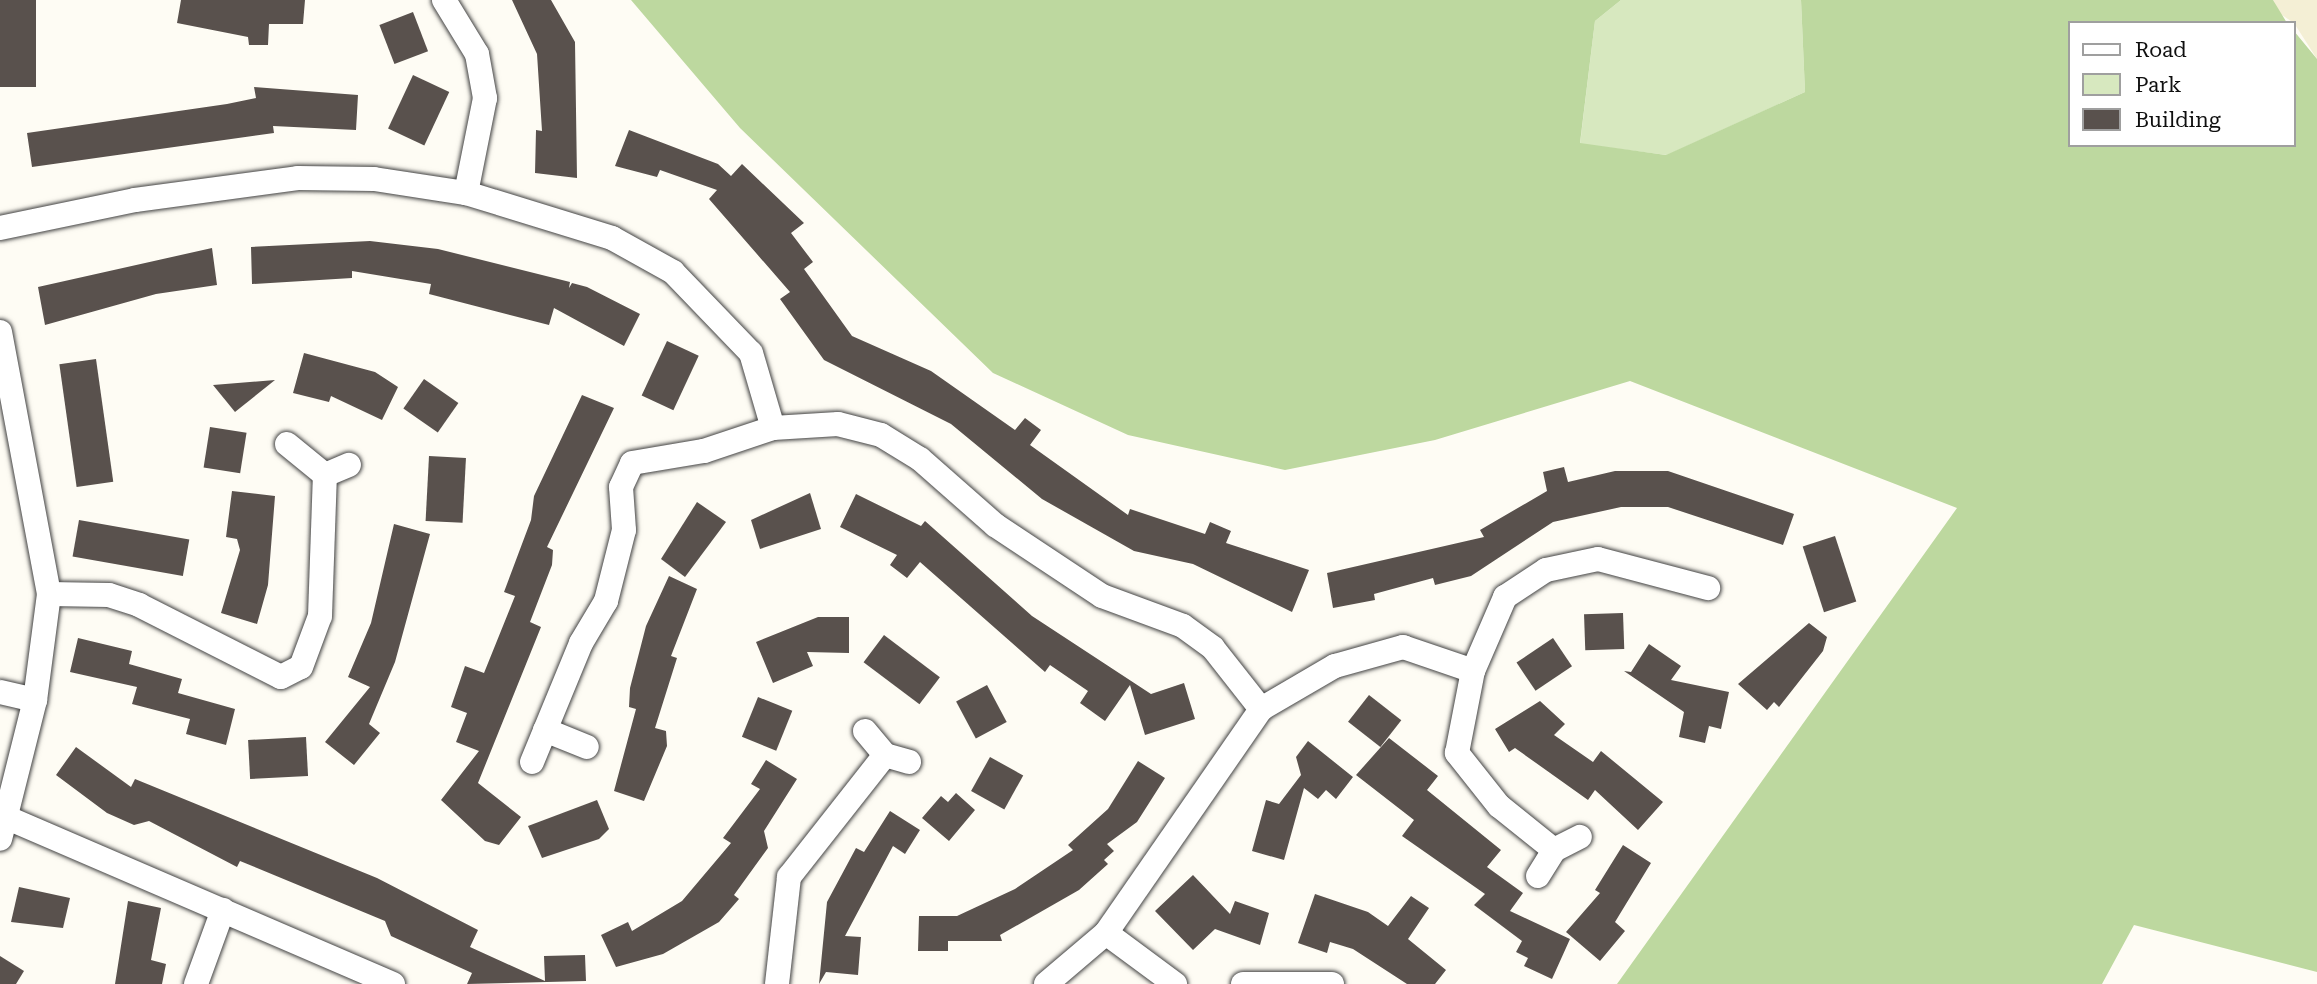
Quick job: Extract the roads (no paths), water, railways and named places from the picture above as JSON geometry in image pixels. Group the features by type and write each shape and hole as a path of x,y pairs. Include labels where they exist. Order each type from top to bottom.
{"street":[{"path":"444,0 477,54 485,98 466,193"},
{"path":"0,228 135,200 298,178 374,180 466,193 612,238 673,272 751,353 773,428"},
{"path":"0,332 10,422 49,594 35,700 5,829 223,910 393,984"},
{"path":"532,762 606,601 624,530 621,487 632,463 704,451 773,428 838,424 881,435 920,459 995,525 1102,596 1193,633 1261,709"},
{"path":"287,444 325,475"},
{"path":"325,475 349,466"},
{"path":"49,594 109,595 139,605 281,677 301,667 320,616 325,475"},
{"path":"1554,850 1499,806 1457,753 1473,671 1505,597 1546,570 1598,559 1707,588"},
{"path":"1046,984 1106,933 1261,709 1335,666 1403,647 1473,671"},
{"path":"0,692 35,700"},
{"path":"545,730 587,747"},
{"path":"865,731 885,755 909,762"},
{"path":"777,984 789,877 885,755"},
{"path":"1538,876 1554,850 1580,837"},
{"path":"196,984 223,910"},
{"path":"1106,933 1175,984"},
{"path":"1243,984 1332,984"}]}
